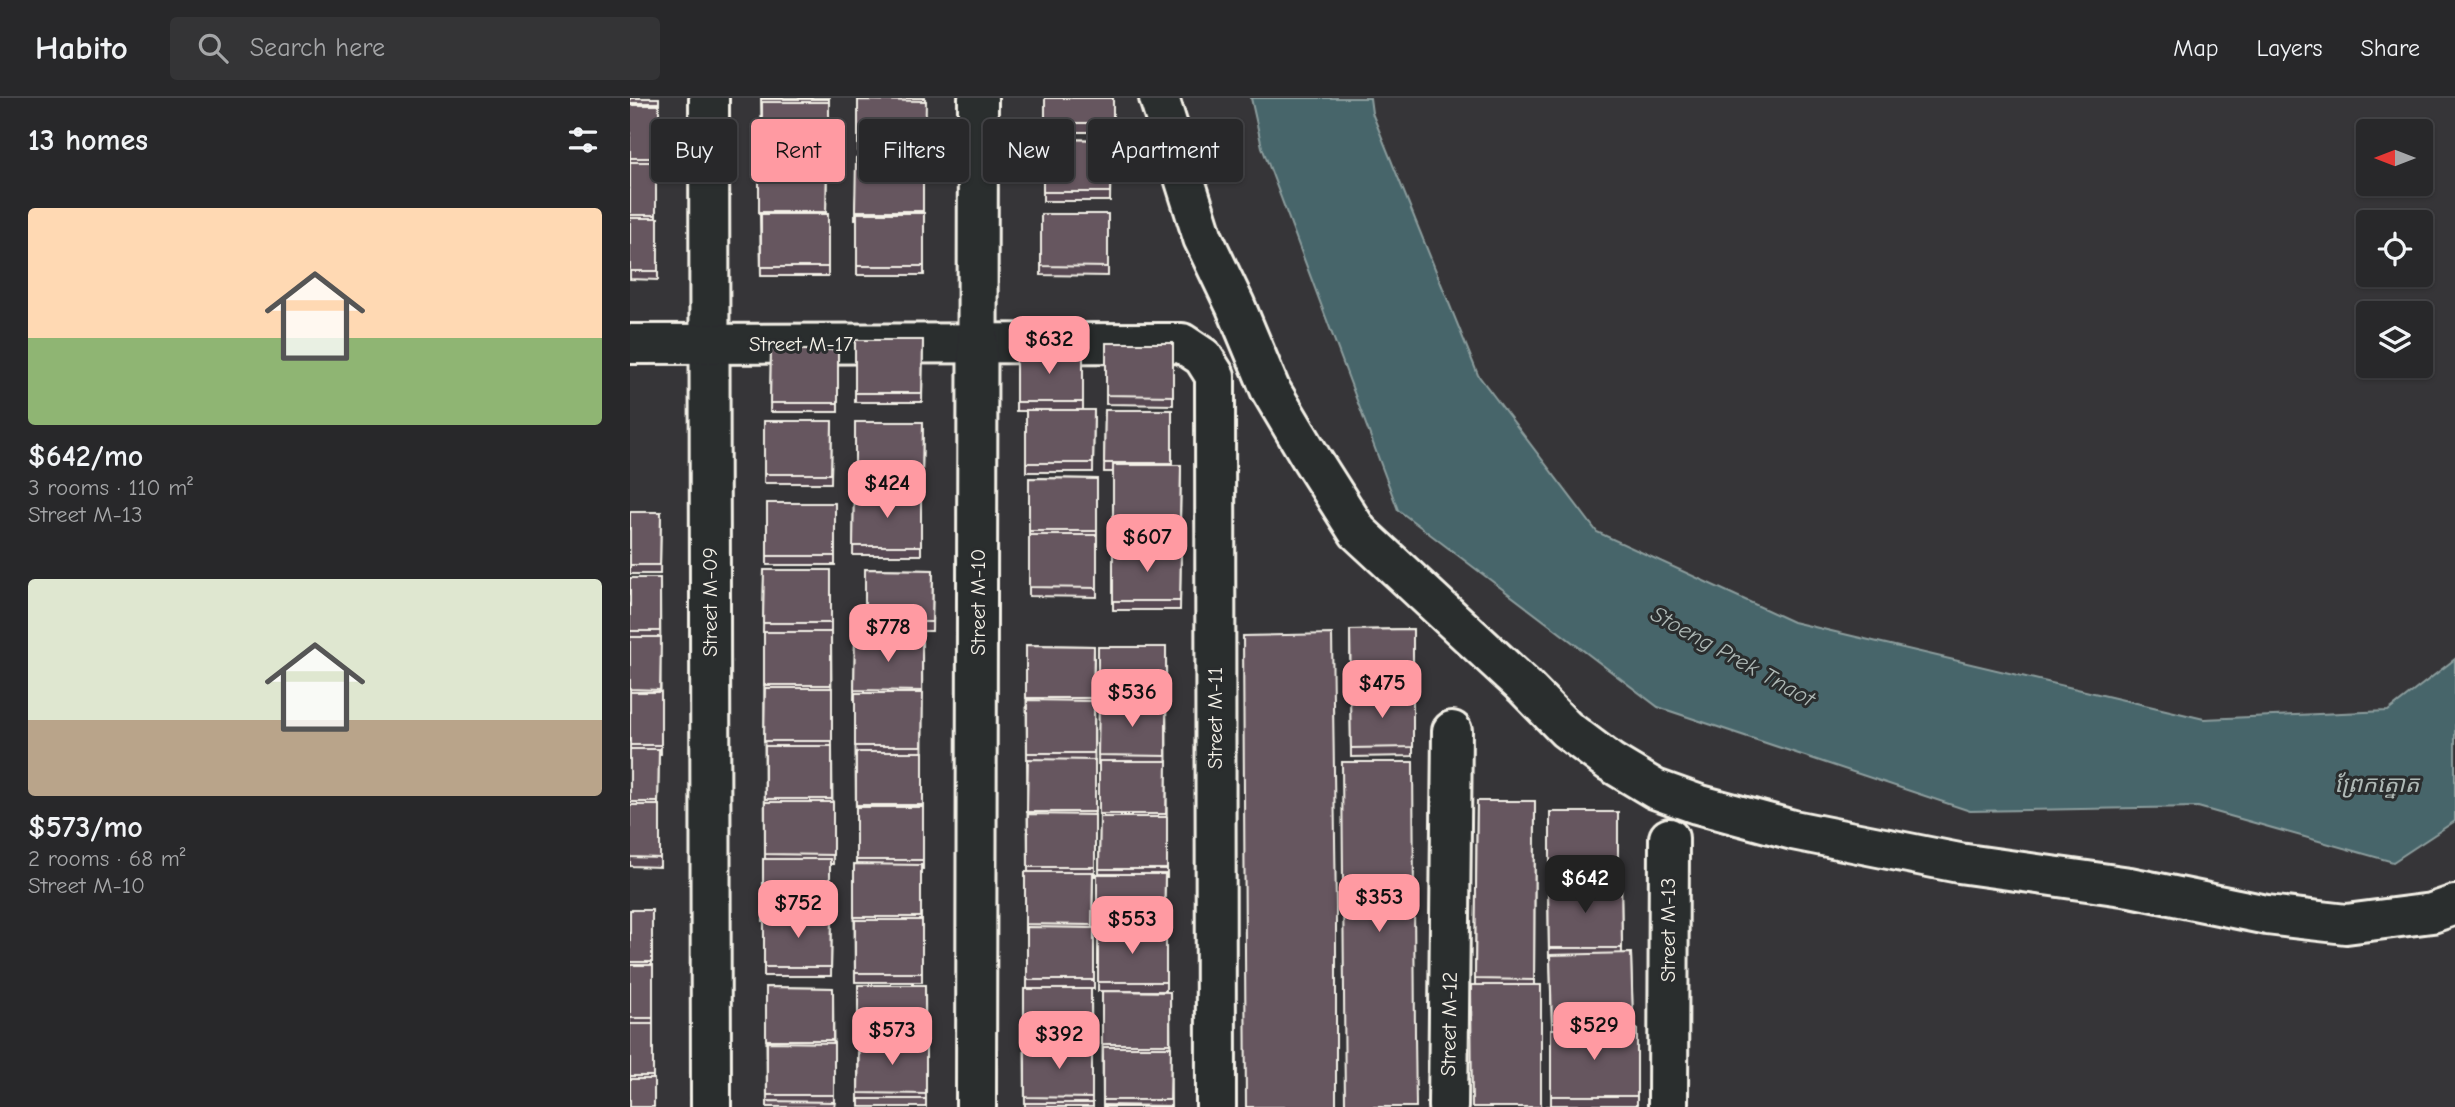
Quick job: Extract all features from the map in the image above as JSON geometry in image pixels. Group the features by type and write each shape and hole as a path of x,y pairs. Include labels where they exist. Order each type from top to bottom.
{"street":[{"name":"Street M-09","path":"709,98 711,1107"},
{"name":"Street M-10","path":"976,1107 978,98"},
{"path":"1159,98 1203,238 1270,388 1358,532 1525,687 1566,729 1610,762 1655,789 1697,804 1793,830 1959,863 2130,887 2267,915 2346,924 2432,913 2455,905"},
{"name":"Street M-17","path":"630,344 1182,344"},
{"name":"Street M-11","path":"1182,344 1203,357 1215,376 1216,1107"},
{"name":"Street M-12","path":"1448,1107 1452,731"},
{"name":"Street M-13","path":"1668,1107 1669,838"}],"water":[{"name":"ព្រែកត្នោត","path":"1251,98 1370,98 1372,113 1478,375 1597,532 1793,622 2204,719 2388,711 2455,659 2455,821 2393,862 2198,807 1970,811 1658,707 1398,510 1262,147"}],"building":[{"path":"630,98 659,98 659,103 630,103"},
{"path":"829,98 829,99 761,99"},
{"path":"1045,98 1113,98 1113,119 1088,119 1088,123 1074,123 1074,119 1045,119"},
{"path":"858,100 926,101 926,119 859,119 858,153"},
{"path":"762,102 829,102 829,119 762,119"},
{"path":"630,105 659,105 659,119 651,119 651,158 630,158"},
{"path":"1074,139 1088,140 1088,182 1110,182 1110,192 1043,192 1043,182 1074,182"},
{"path":"856,158 859,158 859,182 923,182 923,211 855,211"},
{"path":"630,162 651,162 651,182 656,182 656,215 630,215"},
{"path":"759,182 827,182 826,212 759,212"},
{"path":"857,213 924,213 924,266 857,266"},
{"path":"761,214 828,214 828,267 761,267"},
{"path":"1041,214 1108,214 1108,267 1041,266"},
{"path":"630,218 658,218 658,271 630,271"},
{"path":"855,340 923,340 922,393 855,393"},
{"path":"1106,343 1173,343 1173,396 1106,395"},
{"path":"1016,349 1083,349 1083,402 1016,402"},
{"path":"771,350 838,350 838,403 770,403"},
{"path":"1026,410 1094,410 1093,463 1026,463"},
{"path":"1105,410 1172,410 1172,463 1104,463"},
{"path":"764,421 832,421 831,474 764,474"},
{"path":"855,422 923,422 922,475 855,474"},
{"path":"1113,465 1181,465 1180,518 1113,517"},
{"path":"1029,478 1097,479 1097,531 1029,531"},
{"path":"854,493 921,494 921,546 853,546"},
{"path":"767,503 835,503 835,556 767,556"},
{"path":"630,512 661,512 660,565 630,565"},
{"path":"1029,535 1097,535 1097,588 1029,587"},
{"path":"1113,548 1181,548 1180,601 1113,601"},
{"path":"865,569 933,570 932,622 865,622"},
{"path":"764,570 831,570 831,623 763,623"},
{"path":"630,578 660,578 660,631 630,631"},
{"path":"1413,629 1413,684 1351,685 1350,630"},
{"path":"764,632 831,632 831,685 764,685"},
{"path":"1332,634 1336,1107 1246,1107 1243,636"},
{"path":"630,637 661,637 660,690 630,689"},
{"path":"855,638 922,638 922,691 854,690"},
{"path":"1026,645 1094,646 1093,698 1026,698"},
{"path":"1098,647 1166,647 1166,700 1098,700"},
{"path":"765,688 832,688 832,741 764,741"},
{"path":"630,692 661,692 661,745 630,745"},
{"path":"1413,692 1413,747 1351,748 1350,693"},
{"path":"855,693 923,693 922,746 855,746"},
{"path":"1027,700 1094,701 1094,753 1027,753"},
{"path":"1099,703 1166,703 1166,756 1098,755"},
{"path":"765,746 832,746 832,799 765,799"},
{"path":"630,749 659,749 658,802 630,802"},
{"path":"856,752 923,752 923,805 856,805"},
{"path":"1028,759 1095,760 1095,812 1027,812"},
{"path":"1099,761 1167,761 1166,814 1099,814"},
{"path":"1342,762 1413,762 1416,1107 1345,1107"},
{"path":"1477,801 1535,801 1534,980 1475,979"},
{"path":"765,802 833,802 833,855 765,854"},
{"path":"630,805 660,805 660,858 630,857"},
{"path":"856,807 923,807 923,860 856,860"},
{"path":"1550,812 1618,812 1618,875 1550,875"},
{"path":"1028,814 1095,815 1095,867 1028,867"},
{"path":"1100,817 1167,817 1167,869 1099,869"},
{"path":"763,859 830,859 830,912 763,912"},
{"path":"854,864 921,865 921,917 854,917"},
{"path":"1025,872 1093,872 1092,925 1025,924"},
{"path":"1097,874 1165,874 1164,927 1097,927"},
{"path":"1621,881 1622,948 1549,948 1548,882"},
{"path":"630,910 652,910 652,962 630,962"},
{"path":"764,914 832,914 831,967 764,967"},
{"path":"855,920 922,920 922,973 855,973"},
{"path":"1027,927 1094,928 1094,980 1027,980"},
{"path":"1098,929 1166,929 1166,982 1098,982"},
{"path":"1631,953 1633,1021 1552,1023 1550,955"},
{"path":"630,965 653,965 653,1018 630,1018"},
{"path":"858,985 925,985 925,1038 858,1038"},
{"path":"1471,985 1541,985 1541,1107 1472,1107"},
{"path":"766,987 833,988 833,1040 766,1040"},
{"path":"1024,989 1091,989 1091,1042 1024,1042"},
{"path":"1102,991 1170,992 1170,1044 1102,1044"},
{"path":"630,1024 653,1024 653,1076 630,1076"},
{"path":"1551,1029 1637,1029 1637,1096 1551,1096"},
{"path":"859,1041 926,1041 926,1094 858,1093"},
{"path":"767,1042 834,1043 834,1095 767,1095"},
{"path":"1025,1045 1092,1045 1092,1098 1025,1097"},
{"path":"1103,1047 1171,1047 1170,1100 1103,1100"},
{"path":"630,1079 654,1079 654,1107 630,1107"},
{"path":"859,1099 926,1099 926,1107 859,1107"},
{"path":"767,1101 835,1102 834,1107 767,1107"},
{"path":"1025,1103 1093,1103 1093,1107 1025,1107"},
{"path":"1171,1106 1171,1107 1104,1107"},
{"path":"1635,1106 1635,1107 1547,1107"}],"water label":[{"name":"Stoeng Prek Tnaot","path":"1733,656"}]}
